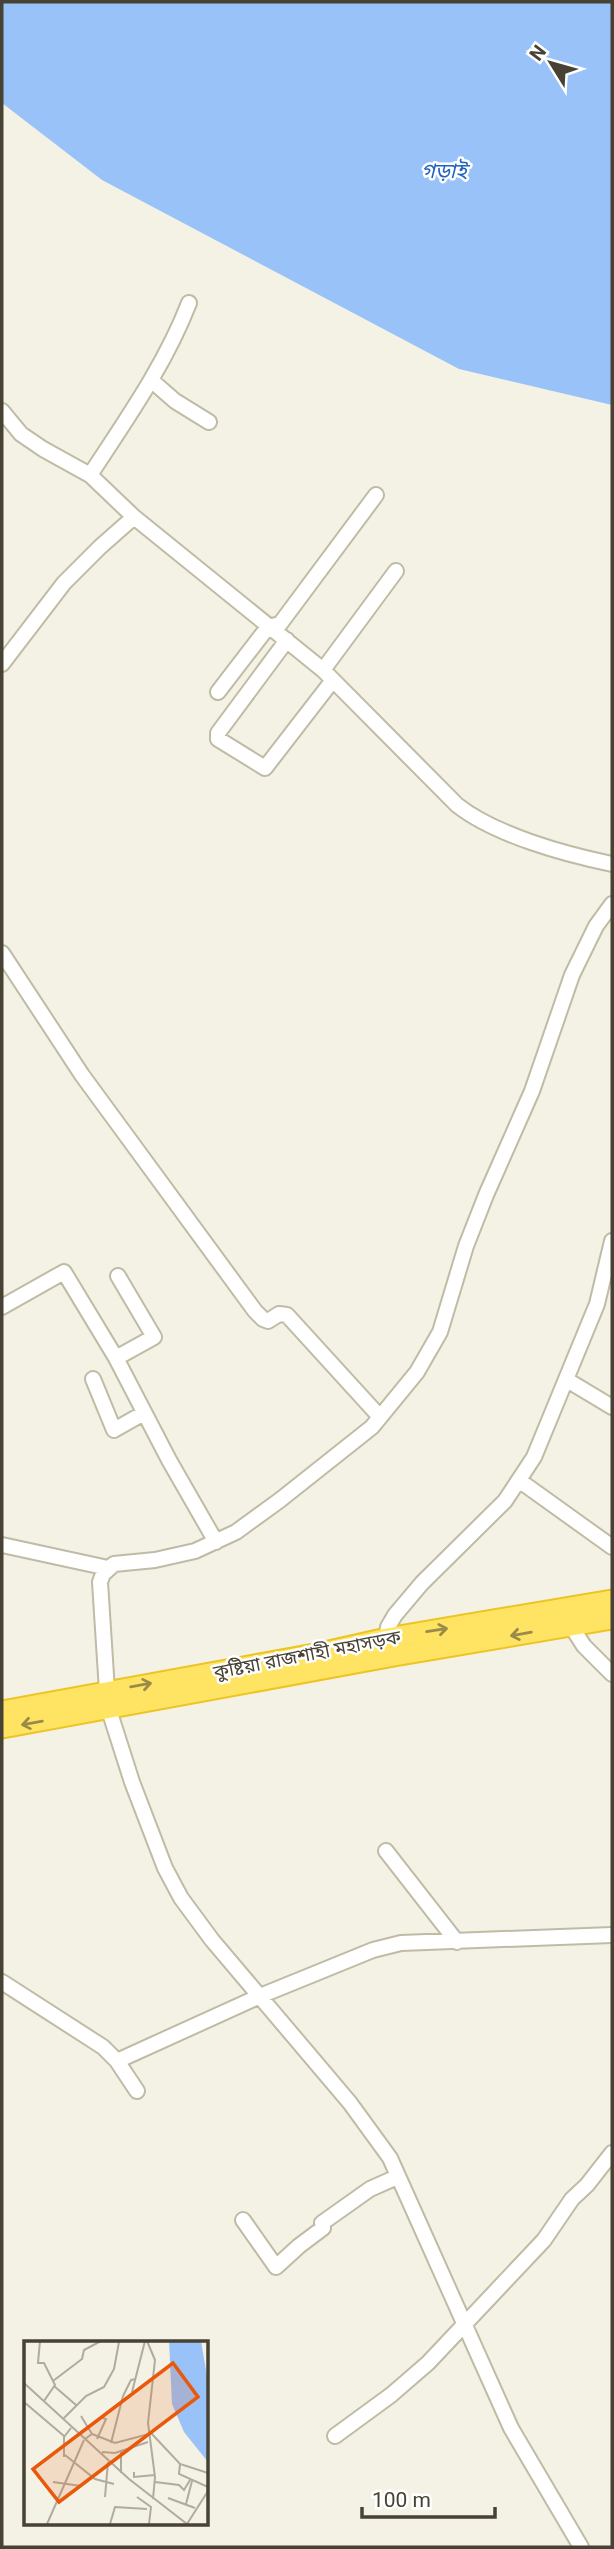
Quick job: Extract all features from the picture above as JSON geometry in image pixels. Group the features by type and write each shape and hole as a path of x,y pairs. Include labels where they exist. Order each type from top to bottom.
{"highway":[{"name":"কুষ্টিয়া রাজশাহী মহাসড়ক","path":"2,1728 66,1708 387,1638 612,1600"},
{"name":"কুষ্টিয়া রাজশাহী মহাসড়ক","path":"108,1700 612,1619"},
{"name":"কুষ্টিয়া রাজশাহী মহাসড়ক","path":"2,1711 66,1708"}],"street":[{"path":"90,475 151,380 179,329 189,303"},
{"path":"151,380 175,401 209,422"},
{"path":"2,411 21,434 90,475 134,517 328,675 475,820 497,830 612,864"},
{"path":"218,692 268,627 280,624 376,495"},
{"path":"2,664 64,583 134,517"},
{"path":"286,640 218,733 218,739 265,768 396,571"},
{"path":"580,2547 511,2428 390,2158 351,2103 212,1940 181,1898 170,1878 132,1782 108,1700 100,1582 108,1567 114,1563 155,1560 195,1551 236,1532 363,1434 380,1418 417,1372 440,1332 485,1195 532,1091 572,975 596,926 612,904"},
{"path":"2,953 82,1075 255,1311 263,1320 268,1321 279,1314 287,1315 380,1418"},
{"path":"387,1638 388,1627 395,1615 422,1583 496,1511 520,1482 534,1457 567,1380 608,1276 612,1241"},
{"path":"2,1307 64,1272 117,1358 216,1542"},
{"path":"117,1358 154,1336 118,1276"},
{"path":"93,1379 113,1429 145,1413"},
{"path":"567,1380 612,1407"},
{"path":"520,1482 612,1547"},
{"path":"2,1545 108,1567"},
{"path":"570,1626 584,1646 612,1674"},
{"path":"386,1851 457,1942"},
{"path":"117,2061 260,1996 373,1950 401,1943 612,1935"},
{"path":"2,1982 103,2047 117,2061 137,2091"},
{"path":"335,2436 391,2395 428,2363 544,2240 572,2199 587,2185 612,2153"},
{"path":"243,2220 276,2267 323,2228 322,2223 370,2189 397,2177"}],"water":[{"name":"গড়াই","path":"2,2 612,2 612,405 459,369 102,180 2,103"}]}
